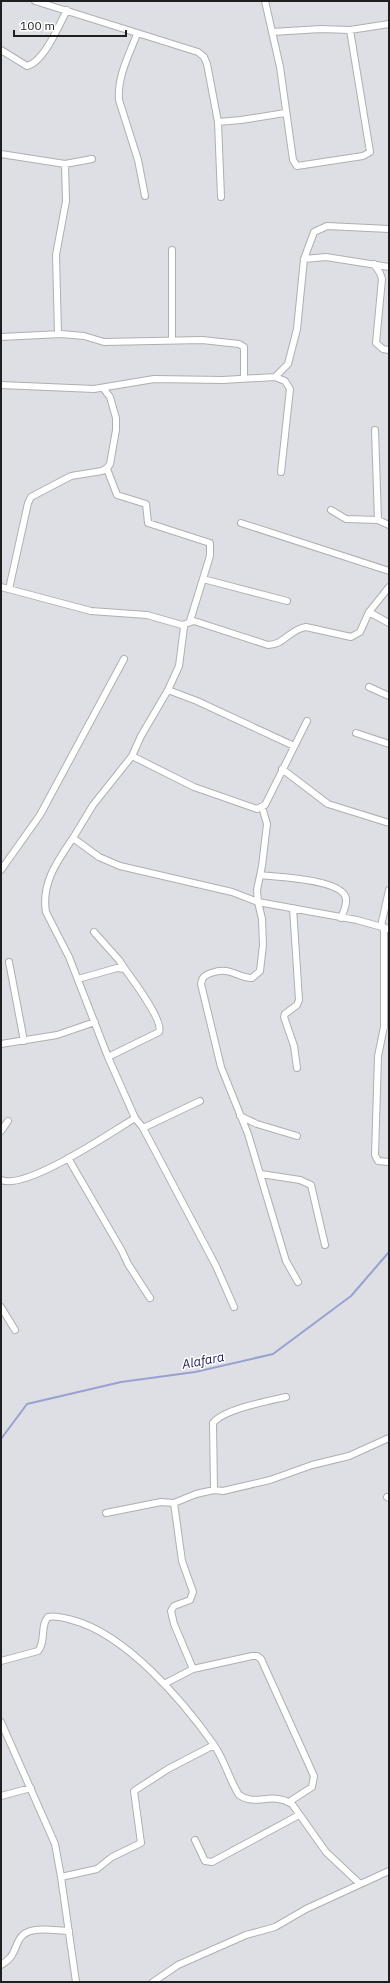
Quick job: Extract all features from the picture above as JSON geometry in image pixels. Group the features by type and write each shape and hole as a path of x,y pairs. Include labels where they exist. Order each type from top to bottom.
{"street":[{"path":"35,1 198,52 204,57 207,64 218,122 221,197"},
{"path":"265,1 280,67 285,113 293,160 297,166 369,153 370,149 350,30"},
{"path":"1,50 27,66 31,65 37,61 49,43 67,10"},
{"path":"272,32 321,29 350,30 389,24"},
{"path":"137,34 118,90 119,100 138,160 144,196"},
{"path":"218,122 285,113"},
{"path":"1,154 65,164 92,159"},
{"path":"58,334 56,255 66,201 65,164"},
{"path":"274,377 288,364 292,350 297,329 304,259 309,242 314,232 327,226 389,229"},
{"path":"172,250 172,340"},
{"path":"304,259 326,257 389,267"},
{"path":"374,264 382,279 376,343 382,349 389,350"},
{"path":"1,337 58,334 84,336 104,342 202,340 239,344 244,347 244,378"},
{"path":"1,385 103,388 118,384 154,379 224,380 274,377 285,381 290,389 281,472"},
{"path":"9,589 30,497 71,476 102,472 107,469 110,464 116,430 116,418 110,397 103,388"},
{"path":"375,430 378,520"},
{"path":"107,469 117,495 146,504 148,523 210,543 210,556 190,621"},
{"path":"331,510 346,519 378,520 380,523 389,525"},
{"path":"241,523 389,571"},
{"path":"203,579 287,601"},
{"path":"1,587 91,611 147,615 182,625 194,620 268,645 280,644 298,628 306,627 346,638 356,636 360,632 369,612 389,588"},
{"path":"369,612 389,623"},
{"path":"182,625 185,630 179,666 168,690 141,736 132,756 93,805 53,868 49,879 44,905 49,919 69,957 108,1057 136,1118 143,1128 216,1266 234,1307"},
{"path":"1,870 40,815 124,659"},
{"path":"369,687 389,696"},
{"path":"168,690 197,701 294,746"},
{"path":"298,1282 286,1261 261,1174 229,1084 221,1066 201,984 202,979 206,975 217,972 232,972 249,978 258,975 261,967 263,945 262,919 258,902 266,824 262,807 307,721"},
{"path":"356,733 389,744"},
{"path":"132,756 194,787 257,809 262,807"},
{"path":"282,769 328,804 389,823"},
{"path":"73,838 99,857 120,866 232,892 258,902 357,920 385,928"},
{"path":"260,875 330,884 342,890 346,899 342,918"},
{"path":"389,890 385,928 384,1027 378,1056 375,1155 378,1161 389,1162"},
{"path":"293,908 299,1000 297,1006 285,1014 284,1017 294,1046 297,1068"},
{"path":"94,932 119,960 142,993 160,1029 159,1032 108,1057"},
{"path":"9,962 24,1041"},
{"path":"78,979 117,968 125,969"},
{"path":"1,1044 57,1035 95,1022"},
{"path":"143,1128 200,1101"},
{"path":"240,1116 257,1124 297,1136"},
{"path":"1,1180 11,1182 46,1171 136,1118"},
{"path":"1,1131 8,1121"},
{"path":"68,1158 128,1264 150,1298"},
{"path":"261,1174 300,1180 311,1185 325,1245"},
{"path":"1,1307 15,1330"},
{"path":"214,1490 213,1423 220,1417 241,1408 286,1397"},
{"path":"106,1513 161,1502 174,1503 196,1494 214,1490 223,1491 270,1480 312,1465 349,1456 389,1438"},
{"path":"174,1503 182,1561 193,1592 190,1600 174,1606 171,1611 174,1624 193,1669"},
{"path":"1,1660 38,1651 42,1644 45,1620 53,1616 85,1623 97,1630 130,1654 178,1698 223,1759 239,1795 252,1801 272,1797 289,1802 326,1852 360,1884"},
{"path":"164,1684 193,1669 252,1656 257,1656 261,1659 314,1776 312,1787 289,1802"},
{"path":"1,1722 55,1844 76,1982"},
{"path":"61,1877 97,1869 112,1857 142,1843 134,1791 168,1769 214,1746"},
{"path":"1,1796 31,1788"},
{"path":"195,1840 205,1861 212,1862 299,1815"},
{"path":"153,1982 178,1965 246,1936 275,1927 306,1909 389,1871"},
{"path":"1,1965 16,1950 22,1936 30,1930 69,1931"}],"waterway":[{"name":"Alafara","path":"1,1439 27,1404 121,1382 195,1372 273,1354 351,1296 389,1252"}]}
